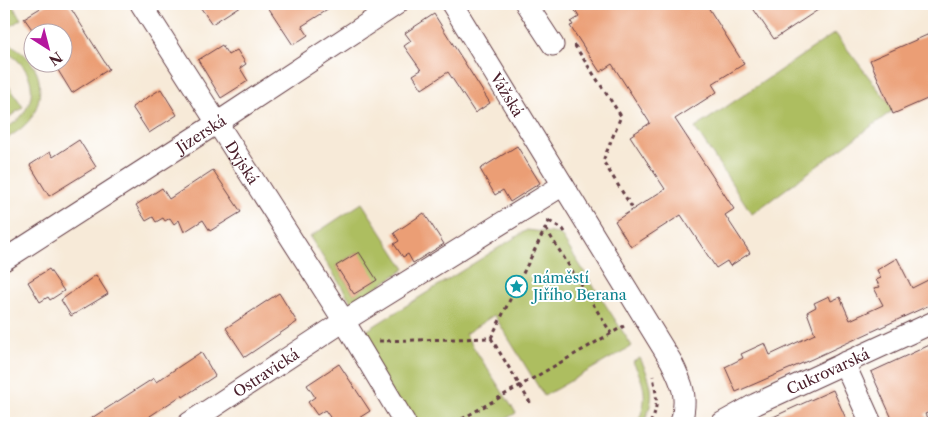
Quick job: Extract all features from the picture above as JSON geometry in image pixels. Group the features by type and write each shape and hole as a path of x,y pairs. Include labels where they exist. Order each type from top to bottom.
{"street":[{"name":"Dyjská","path":"141,4 344,321"},
{"name":"Jizerská","path":"4,260 397,4"},
{"name":"Vážská","path":"452,4 564,185"},
{"path":"526,4 553,45"},
{"path":"404,423 344,321 564,185 680,378 684,395 684,411 681,423"},
{"name":"Ostravická","path":"189,423 344,321"},
{"name":"Cukrovarská","path":"722,423 756,404 934,322"},
{"path":"844,363 872,423"}],"path":[{"path":"553,45 575,46 620,116 603,161 633,209"},
{"path":"537,202 549,222 563,229 568,237"},
{"path":"490,338 549,222"},
{"path":"545,228 610,333"},
{"path":"455,423 624,326"},
{"path":"356,342 490,338"},
{"path":"490,338 531,404"},
{"path":"650,423 654,417 657,400"}],"green space":[{"path":"12,5 21,19 4,31 4,12"},
{"path":"835,33 888,102 892,111 752,214 695,128"},
{"path":"4,42 22,53 22,66 12,56 4,51"},
{"path":"27,72 36,72 40,84 37,107 28,122 4,141 4,130 23,114 29,102 31,85"},
{"path":"4,79 23,107 4,121"},
{"path":"362,203 405,269 352,303 310,237","holes":["358,252 376,280 354,294 336,266"]},
{"path":"527,230 560,234 632,346 544,396 494,315 465,334 516,413 499,423 409,423 358,336"},
{"path":"640,358 648,375 651,398 643,423 637,423 643,407 644,392 633,362"}],"building":[{"path":"47,4 68,4 109,69 72,93 59,72 72,72 72,22 27,22 24,18"},
{"path":"198,4 243,4 212,24"},
{"path":"266,4 337,4 302,26 308,35 293,45"},
{"path":"571,4 706,4 744,64 712,84 717,92 675,119 734,209 725,215 750,253 730,266 727,261 716,268 681,215 631,247 615,221 665,189 630,136 650,123 612,64 600,72 570,26 573,25 571,22 579,17"},
{"path":"750,4 827,4 774,39"},
{"path":"434,14 490,103 475,113 448,72 422,89 413,75 421,70 404,46 411,41 405,33"},
{"path":"934,32 934,96 893,114 870,60"},
{"path":"222,45 228,55 237,50 246,64 240,68 248,81 221,98 198,60"},
{"path":"161,89 177,115 149,133 132,107"},
{"path":"79,140 96,167 49,196 30,165 50,152 53,157"},
{"path":"517,146 540,183 510,202 503,190 495,195 480,169"},
{"path":"213,170 241,212 210,231 203,220 184,232 179,220 174,224 170,218 165,221 163,218 156,222 153,217 146,221 136,205 162,188 169,199"},
{"path":"424,213 444,244 413,263 408,254 403,257 394,244 399,241 394,233"},
{"path":"359,252 377,280 354,294 336,266"},
{"path":"897,258 912,288 934,277 934,303 736,392 725,367 743,358 741,354 765,343 770,355 815,334 807,312 816,307 814,303 829,296 831,301 840,297 850,320 883,305 874,288 880,287 876,280 881,278 877,270"},
{"path":"49,269 64,291 50,300 48,297 40,302 28,282"},
{"path":"96,275 108,294 71,316 61,300"},
{"path":"279,293 297,322 245,357 226,328"},
{"path":"934,343 934,410 925,414 930,423 894,423 871,372"},
{"path":"201,352 215,376 183,397 182,395 142,423 84,423 154,378 156,382"},
{"path":"339,364 370,411 351,423 334,423 325,410 317,415 308,402 315,397 307,385"},
{"path":"833,390 848,423 760,423 806,402"}],"place":[{"name":"náměstí Jiřího Berana","path":"517,286"}]}
